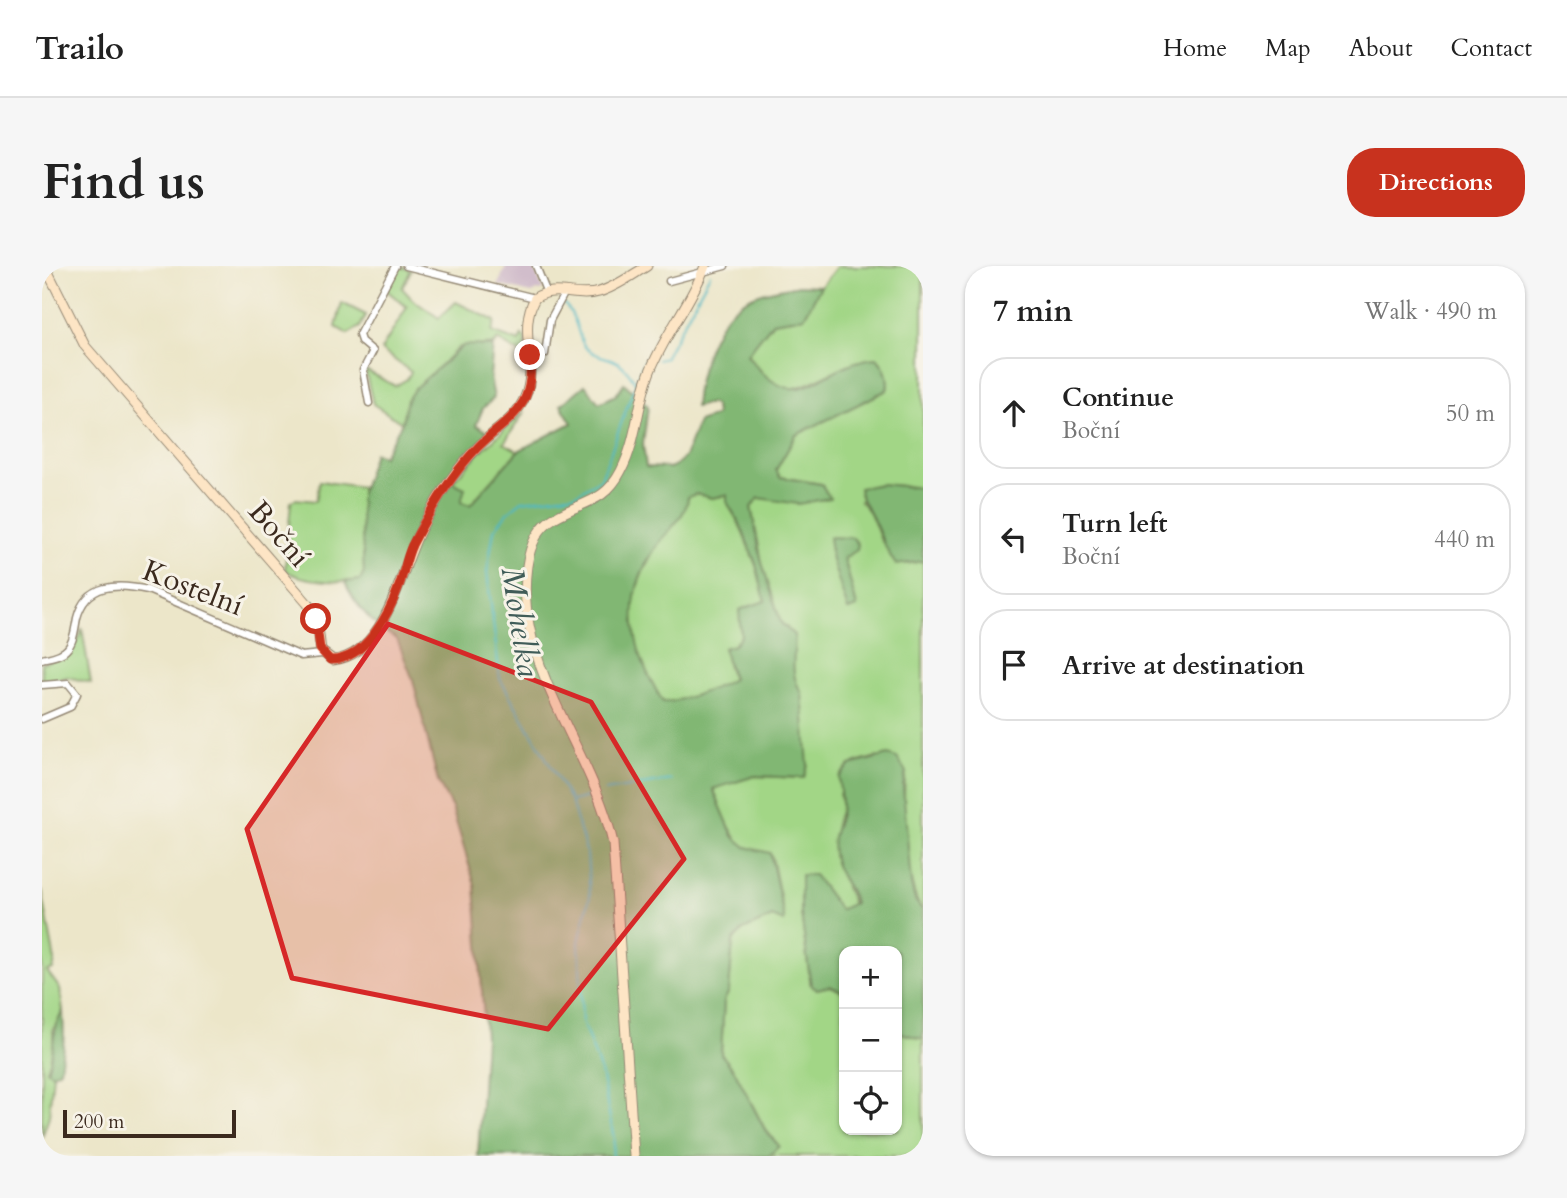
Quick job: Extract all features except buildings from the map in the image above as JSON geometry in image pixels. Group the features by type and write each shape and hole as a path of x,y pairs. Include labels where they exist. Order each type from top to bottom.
{"street":[{"name":"Boční","path":"45,266 85,346 308,604 316,619 323,654"},
{"path":"369,404 363,370 373,351 361,341 359,335 395,266"},
{"path":"406,266 535,298"},
{"path":"536,266 546,291"},
{"path":"323,654 330,660 341,659 361,647 370,637 387,613 399,586 410,549 455,472 512,417 524,400 531,371 527,318 535,298 546,291 598,292 648,266"},
{"path":"669,281 725,266"},
{"path":"634,1156 612,843 604,812 559,712 532,637 526,587 531,550 544,526 555,517 601,497 621,471 631,447 655,360 708,270"},
{"path":"545,354 550,320 565,292"},
{"name":"Kostelní","path":"42,659 62,654 69,648 79,609 89,594 99,589 126,586 148,590 302,656 323,654"},
{"path":"42,685 68,683 75,688 77,698 70,707 42,719"}],"highlighted area":[{"path":"388,624 591,702 684,859 548,1029 292,978 247,829"}],"shaded area":[{"path":"506,266 533,266 543,290 531,293 498,285"}],"green space":[{"path":"837,266 923,266 923,488 881,484 860,501 870,512 881,541 907,564 923,561 923,911 917,900 908,865 904,822 906,772 876,757 858,762 839,794 842,806 836,822 833,856 853,904 840,910 814,875 801,875 801,914 811,986 817,989 830,986 839,990 839,1135 902,1135 902,1033 923,1039 923,1156 769,1156 779,1146 765,1129 734,1070 721,1054 724,1001 729,991 733,941 743,930 772,917 784,917 772,857 746,847 736,838 713,788 755,776 799,778 802,701 795,685 787,627 781,623 762,563 751,507 753,501 759,498 829,498 821,484 780,477 776,470 796,435 887,390 888,385 886,372 877,358 842,367 810,383 787,390 770,381 747,355 773,322 804,317 821,286","holes":["857,550 844,558 857,607 849,610 832,560"]},
{"path":"401,267 411,270 402,288 413,300 439,318 456,302 495,321 492,332 519,342 522,335 525,339 525,356 497,340 496,344 459,347 407,400 402,423 373,404 365,370 395,386 407,379 411,372 381,350 407,307 386,290 394,271"},
{"path":"799,285 821,286 804,317 773,322 747,355 766,376 782,386 796,388 809,385 856,362 877,358 888,381 887,390 796,435 776,470 780,477 821,484 830,498 798,504 759,498 751,507 762,563 781,623 794,635 794,671 802,693 808,765 804,778 755,776 713,789 733,836 746,847 770,853 784,917 784,922 772,917 743,930 733,941 729,991 724,1001 721,1054 734,1070 765,1130 779,1146 769,1156 478,1156 485,1037 475,885 452,808 438,782 413,680 397,639 366,615 345,582 360,580 364,573 360,496 374,453 383,456 402,423 407,400 415,388 464,345 493,346 490,377 494,398 483,408 476,425 489,432 448,480 465,488 461,502 470,505 518,451 572,423 561,405 585,385 599,403 616,395 624,383 648,406 643,444 646,467 670,468 685,457 698,422 716,416 715,406 710,403 695,407 702,366 720,325 728,314 751,297","holes":["696,494 712,498 727,495 727,502 740,524 756,564 765,601 739,610 741,636 734,645 723,648 733,679 699,694 663,702 643,662 637,642 634,602 639,581 660,542 682,515 688,497"]},
{"path":"342,303 366,315 360,327 348,334 336,327"},
{"path":"525,411 504,443 518,451 470,505 461,502 452,482"},
{"path":"320,481 361,487 364,573 360,580 321,581 285,570 291,502 295,499 316,501"},
{"path":"881,484 923,488 923,561 896,565 888,552 859,488"},
{"path":"696,494 712,498 727,495 728,503 759,573 765,602 740,610 741,636 727,655 727,664 733,679 699,694 663,702 646,670 636,643 633,618 635,595 642,573 654,550 688,497"},
{"path":"829,537 853,538 858,544 857,550 844,558 857,607 848,610 832,560"},
{"path":"82,628 91,683 68,677 42,682 42,663 73,648"},
{"path":"888,755 897,758 906,772 903,786 911,884 915,900 923,911 923,1039 902,1033 902,946 839,946 839,990 830,986 817,989 811,986 801,914 801,875 814,875 840,910 854,903 838,871 833,849 841,802 839,777 850,765"},
{"path":"42,890 55,961 53,969 47,971 60,989 63,1011 53,1030 53,1053 47,1070 53,1074 49,1116 42,1138"},
{"path":"63,1011 64,1038 60,1070 53,1074 47,1071"}],"waterway":[{"name":"Mohelka","path":"658,360 665,358 710,274"},
{"path":"563,303 572,315 586,348 622,365 635,382"},
{"name":"Mohelka","path":"612,1156 614,1139 601,1072 582,1021 579,942 590,896 587,854 571,801 500,679 487,572 494,530 507,513 522,501 576,494 601,479 642,366 646,358 653,359"},
{"path":"605,791 672,780"},
{"path":"572,801 592,796"}],"route":[{"path":"316,619 320,649 324,657 330,660 350,655 370,637 387,613 399,586 410,549 428,514 455,472 512,417 524,400 531,371 530,355"}]}
